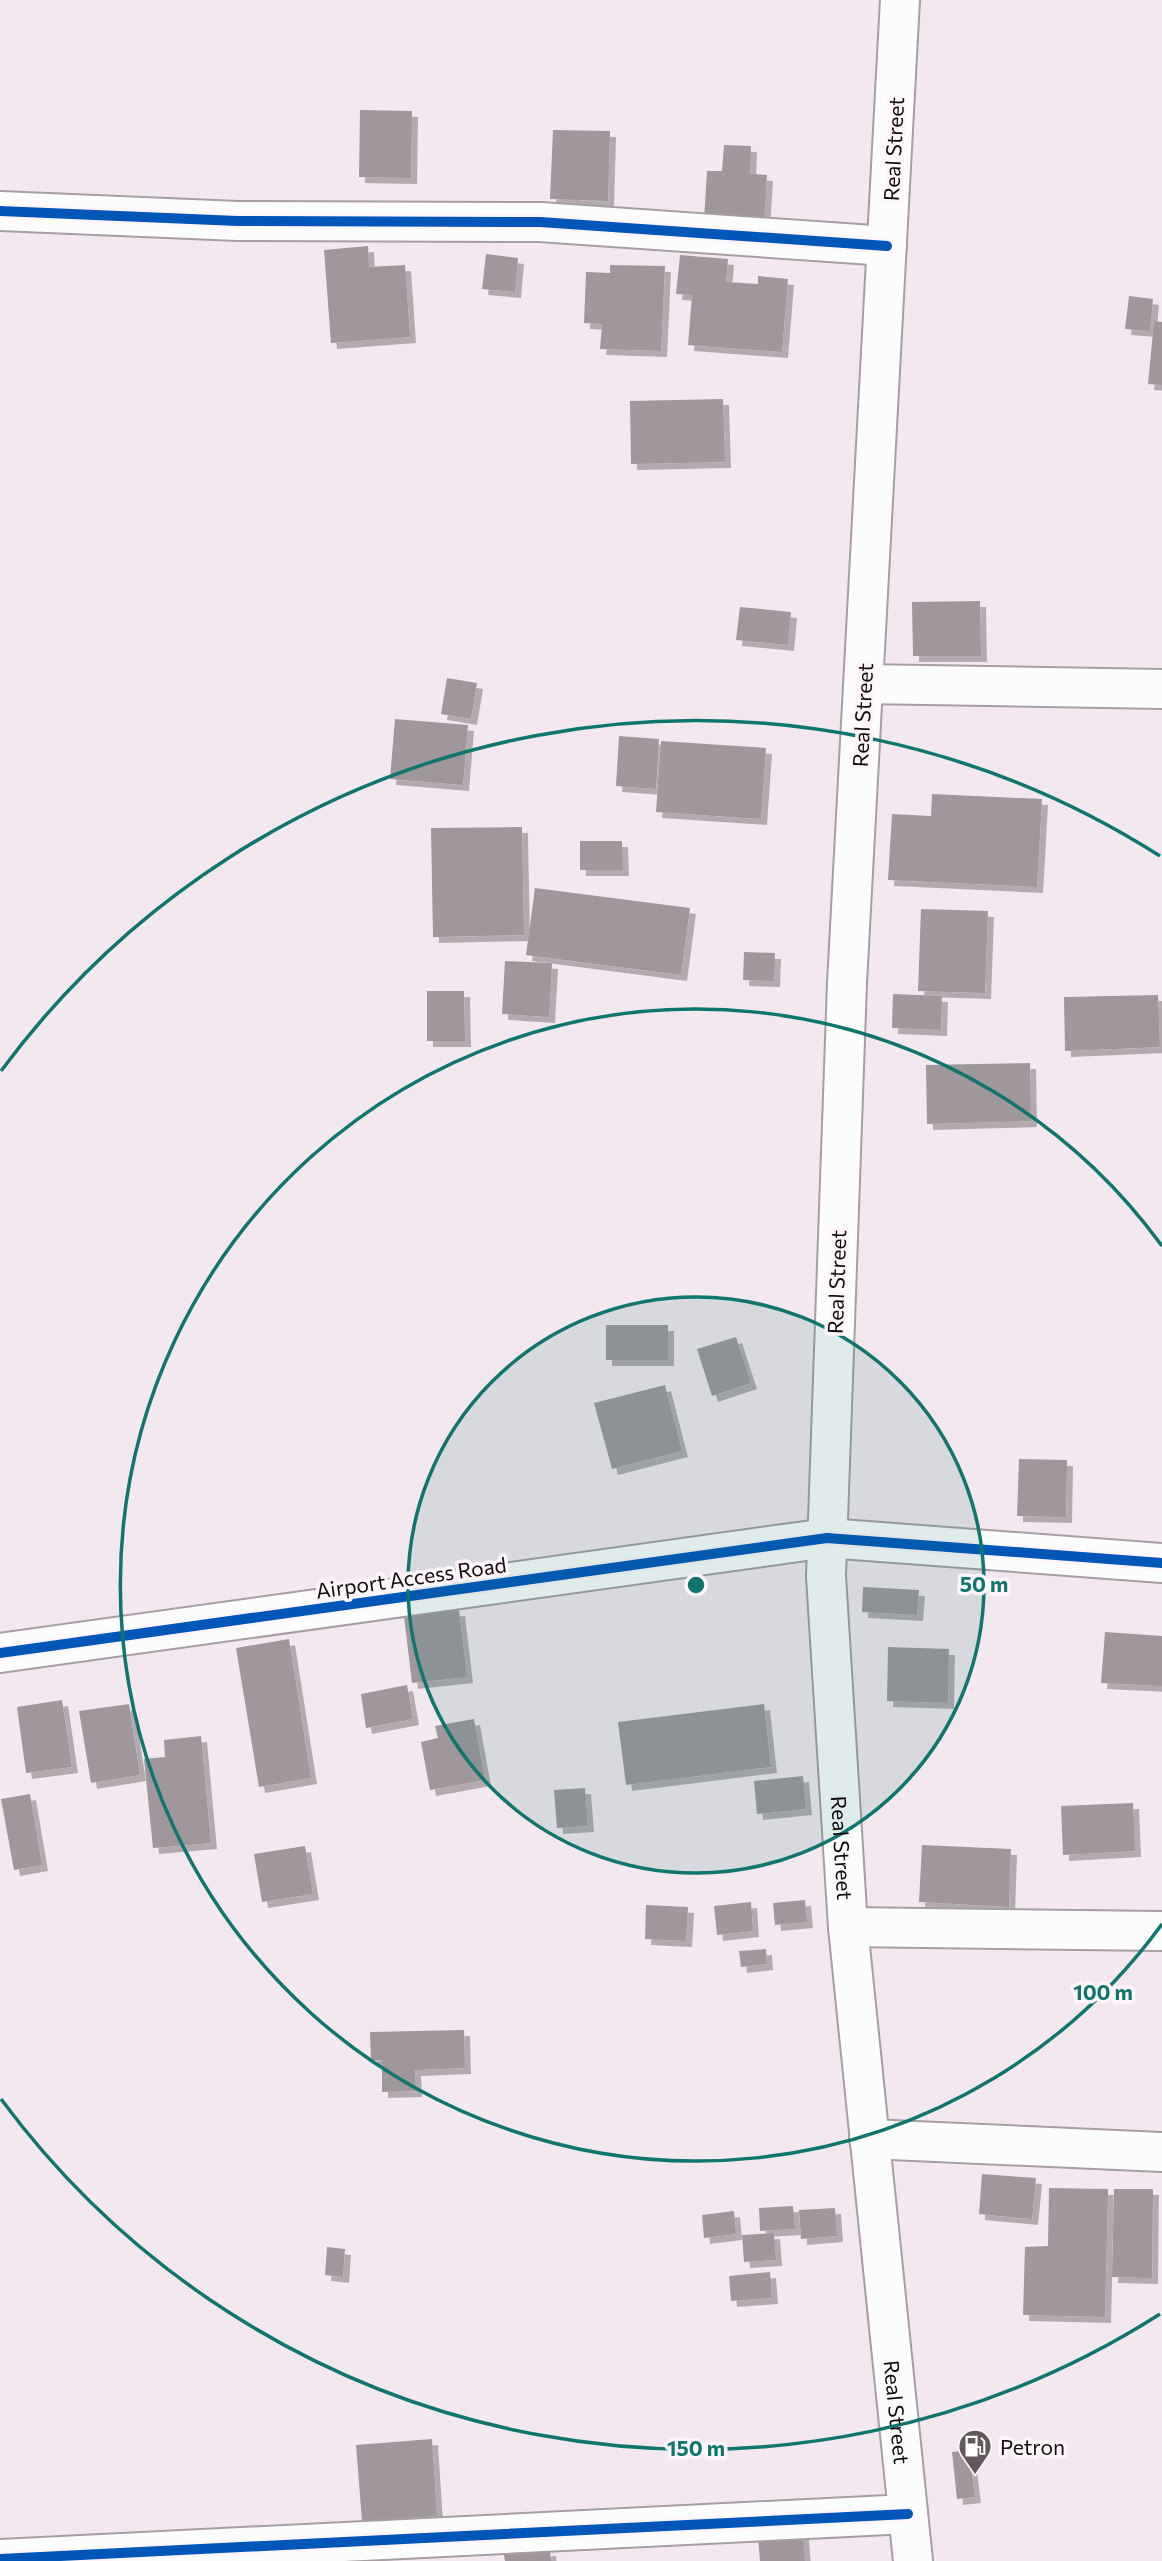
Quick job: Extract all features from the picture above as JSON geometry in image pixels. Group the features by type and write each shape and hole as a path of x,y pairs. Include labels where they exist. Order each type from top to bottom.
{"street":[{"name":"Real Street","path":"901,0 846,983 827,1590 848,1927 913,2561"},
{"path":"0,211 238,221 540,222 887,246"},
{"path":"864,684 1162,689"},
{"name":"Airport Access Road","path":"0,1653 827,1538 1162,1563"},
{"path":"848,1927 1162,1931"},
{"path":"869,2139 1162,2152"},
{"path":"0,2559 908,2514"}],"building":[{"path":"360,110 412,111 411,178 359,177"},
{"path":"553,130 610,131 608,201 550,199"},
{"path":"724,145 751,146 750,174 767,175 764,223 704,220 707,171 722,171"},
{"path":"368,246 369,267 405,265 410,337 331,343 324,250"},
{"path":"486,254 518,258 515,292 482,289"},
{"path":"680,255 728,259 726,282 758,284 758,276 788,279 782,352 688,345 692,295 676,294"},
{"path":"610,265 665,266 661,351 600,349 602,324 584,323 586,272 610,273"},
{"path":"1129,296 1153,299 1150,331 1125,329"},
{"path":"1154,321 1162,322 1162,385 1148,384"},
{"path":"723,399 725,462 631,464 630,401"},
{"path":"980,601 981,656 913,656 912,602"},
{"path":"740,607 791,612 788,645 736,640"},
{"path":"447,678 477,683 471,719 441,714"},
{"path":"395,719 468,725 463,785 390,779"},
{"path":"619,736 659,739 656,789 616,786"},
{"path":"661,741 766,748 761,819 656,812"},
{"path":"932,794 1042,799 1037,887 888,880 892,814 931,816"},
{"path":"522,827 524,935 433,937 431,828"},
{"path":"580,841 622,841 623,870 580,870"},
{"path":"535,888 690,908 681,975 526,955"},
{"path":"921,909 988,911 985,993 918,991"},
{"path":"744,952 775,953 774,981 743,980"},
{"path":"505,961 552,963 549,1017 502,1014"},
{"path":"427,991 464,991 465,1041 427,1041"},
{"path":"893,994 942,996 941,1030 892,1028"},
{"path":"1158,995 1160,1047 1065,1051 1064,997"},
{"path":"1030,1063 1031,1121 927,1124 926,1065"},
{"path":"606,1325 668,1325 668,1360 606,1360"},
{"path":"736,1337 751,1383 712,1396 697,1349"},
{"path":"665,1385 682,1451 612,1469 594,1403"},
{"path":"1019,1459 1067,1460 1066,1517 1017,1516"},
{"path":"863,1587 919,1590 917,1615 862,1612"},
{"path":"459,1610 467,1677 412,1683 404,1616"},
{"path":"1105,1632 1162,1636 1162,1686 1101,1683"},
{"path":"289,1639 311,1778 259,1787 236,1648"},
{"path":"888,1647 949,1649 948,1703 887,1701"},
{"path":"407,1685 413,1719 366,1728 361,1694"},
{"path":"62,1700 72,1767 26,1773 17,1707"},
{"path":"129,1704 140,1775 91,1783 79,1711"},
{"path":"764,1704 771,1767 626,1785 618,1722"},
{"path":"474,1719 485,1780 430,1790 421,1742 438,1738 435,1726"},
{"path":"201,1736 211,1843 153,1848 144,1759 165,1757 164,1740"},
{"path":"803,1776 806,1809 757,1814 754,1781"},
{"path":"585,1788 588,1826 557,1828 554,1790"},
{"path":"30,1794 42,1865 14,1870 1,1799"},
{"path":"1133,1803 1135,1851 1063,1855 1061,1806"},
{"path":"922,1845 1011,1849 1009,1907 919,1902"},
{"path":"305,1846 313,1894 262,1902 254,1854"},
{"path":"805,1900 807,1922 775,1925 773,1903"},
{"path":"751,1902 753,1931 717,1935 714,1906"},
{"path":"646,1905 688,1907 686,1941 645,1939"},
{"path":"766,1949 767,1964 741,1967 739,1951"},
{"path":"464,2030 465,2068 415,2070 416,2091 382,2092 382,2060 371,2061 370,2032"},
{"path":"982,2174 1036,2178 1032,2219 979,2214"},
{"path":"1049,2188 1108,2189 1105,2317 1023,2315 1025,2247 1048,2246"},
{"path":"1114,2189 1153,2189 1152,2278 1112,2277"},
{"path":"793,2206 795,2229 760,2231 759,2208"},
{"path":"835,2208 837,2236 801,2239 799,2210"},
{"path":"734,2211 736,2234 704,2238 702,2215"},
{"path":"774,2233 776,2260 744,2262 742,2235"},
{"path":"327,2247 345,2249 343,2277 325,2275"},
{"path":"770,2272 772,2298 731,2301 729,2276"},
{"path":"432,2439 437,2516 362,2521 356,2445"},
{"path":"969,2450 975,2497 957,2499 952,2452"},
{"path":"803,2533 805,2561 760,2561 758,2537"},
{"path":"550,2550 551,2561 505,2561 504,2555"}],"cycle path":[{"path":"0,211 238,221 540,222 887,246"},
{"path":"0,1653 827,1538 1162,1563"},
{"path":"0,2559 908,2514"}],"place":[{"name":"Petron","path":"975,2476"}]}
